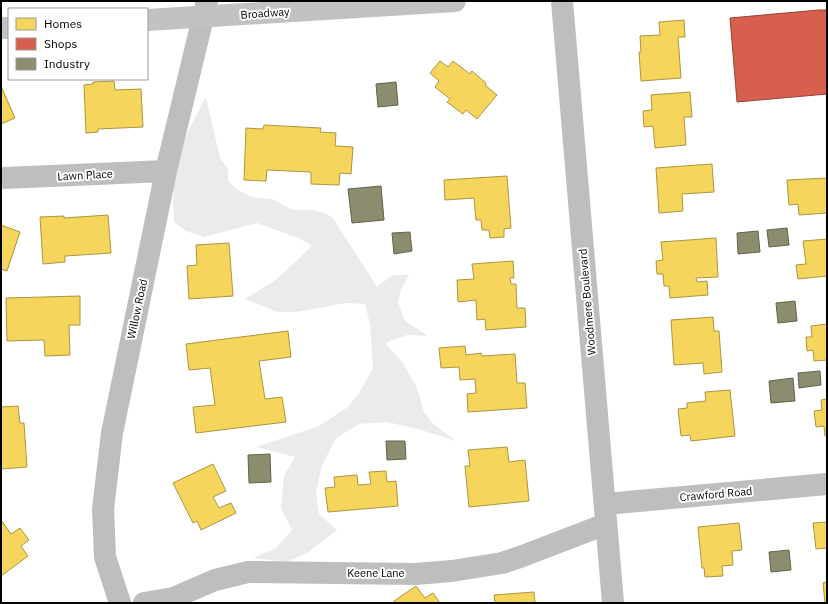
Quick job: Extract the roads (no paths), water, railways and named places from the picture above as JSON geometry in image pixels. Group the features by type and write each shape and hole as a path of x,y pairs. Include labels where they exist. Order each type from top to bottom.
{"main road":[{"name":"Broadway","path":"148,20 205,9 455,1"}],"street":[{"name":"Woodmere Boulevard","path":"562,1 613,603"},
{"name":"Willow Road","path":"120,603 105,557 103,509 112,433 166,171 205,9"},
{"name":"Lawn Place","path":"4,178 166,171"},
{"name":"Crawford Road","path":"605,514 827,484"},
{"name":"Keene Lane","path":"144,603 174,598 215,580 248,572 415,574 452,571 502,563 520,557 605,514"}]}
